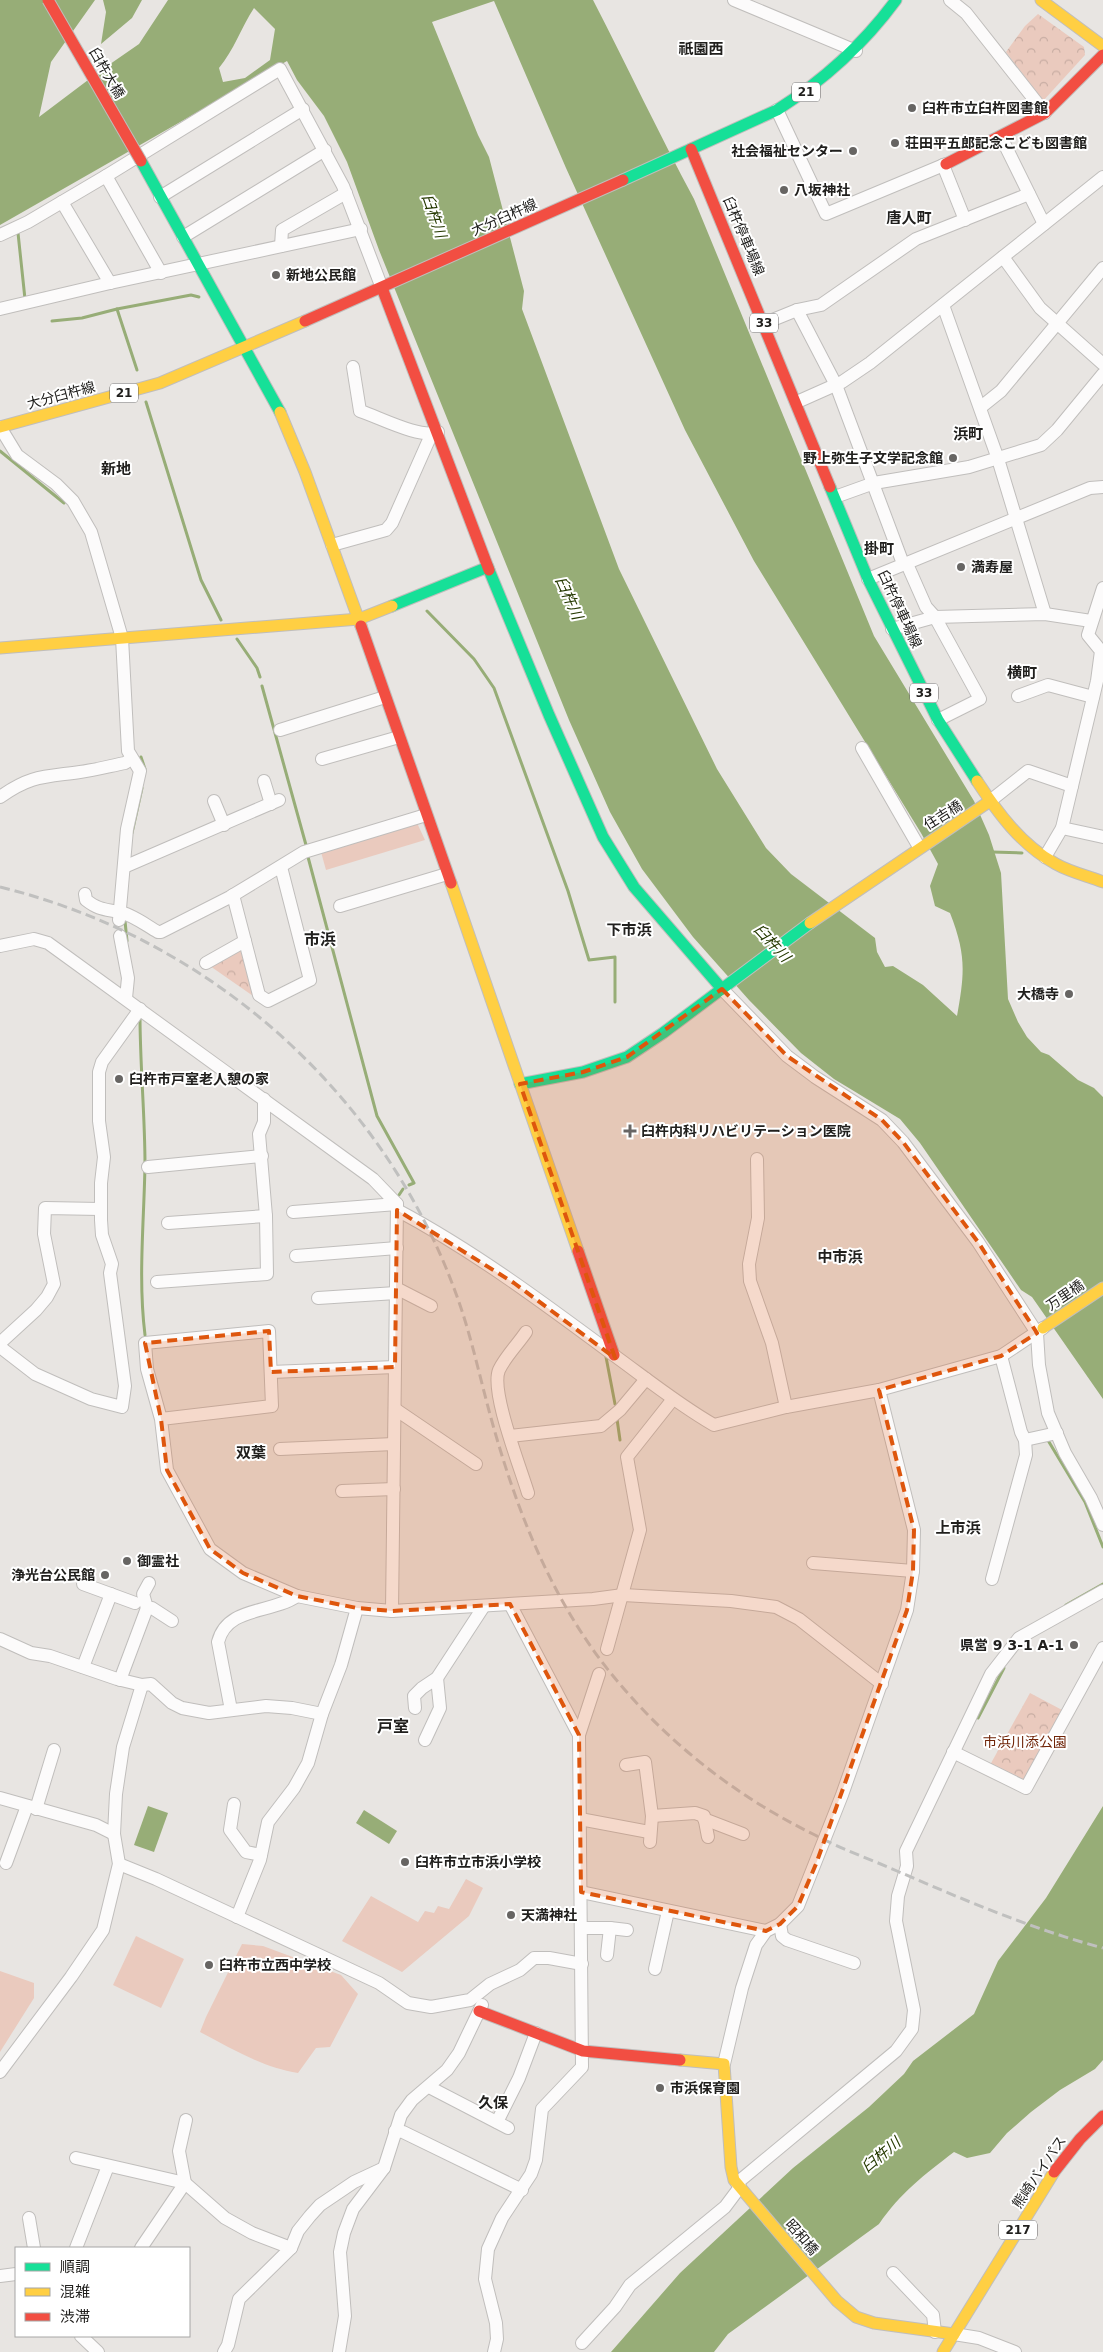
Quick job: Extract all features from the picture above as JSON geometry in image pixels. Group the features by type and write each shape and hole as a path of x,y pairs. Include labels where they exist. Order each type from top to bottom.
{"main road":[{"name":"臼杵大橋","path":"48,0 141,161 281,414 359,619 614,1355"},
{"name":"大分臼杵線","path":"0,427 160,383 386,287 777,110 821,82 856,51 896,0"},
{"path":"1041,0 1103,46"},
{"path":"945,164 1045,113 1103,55"},
{"name":"臼杵停車場線","path":"686,152 764,324 868,579 938,720 990,801 1016,833 1045,857 1069,870 1103,882"},
{"path":"386,287 434,433 549,715 603,838 634,887 726,986"},
{"path":"0,648 359,619 488,567"},
{"name":"住吉橋","path":"520,1084 583,1072 626,1057 663,1033 833,904 990,801"},
{"name":"万里橋","path":"1040,1330 1103,1288"},
{"path":"479,2011 583,2051 724,2064 731,2167 741,2188"},
{"name":"熊崎バイパス","path":"943,2352 1056,2169 1074,2145 1103,2116"},
{"name":"昭和橋","path":"741,2188 837,2301 864,2321 954,2334"}],"street":[{"path":"734,0 856,51"},
{"path":"950,0 966,13 1045,113"},
{"path":"0,235 106,176 280,69 303,108 346,193 386,287"},
{"path":"160,197 303,108"},
{"path":"777,110 826,214 945,164 965,220"},
{"path":"1001,137 1044,224"},
{"path":"183,237 325,150"},
{"path":"106,176 161,273"},
{"path":"796,402 836,385 870,363 1103,177"},
{"path":"281,246 282,230 346,193"},
{"path":"764,324 797,310 822,305 909,242 1029,194"},
{"path":"62,202 110,283"},
{"path":"0,309 110,283 361,229"},
{"path":"1003,257 1037,304 1103,364"},
{"path":"981,407 1001,391 1103,268"},
{"path":"943,305 981,407 1045,614"},
{"path":"797,310 836,385 902,561 907,564 926,607 935,617 980,699 938,720"},
{"path":"332,545 386,530 392,523 434,433 410,430 360,411 354,367"},
{"path":"835,497 874,483 998,460 1041,445 1057,430 1103,374"},
{"path":"0,427 17,455 66,492 78,508 91,532 122,638 128,751 140,771 127,829 128,865 120,916"},
{"path":"868,579 1090,488 1103,487"},
{"path":"1045,857 1062,828 1093,696 1100,681 1100,651 1088,634 1103,588"},
{"path":"892,629 935,617 1045,614 1091,621"},
{"path":"1018,696 1048,685 1093,696"},
{"path":"280,730 385,697"},
{"path":"322,759 399,737"},
{"path":"862,748 921,846"},
{"path":"0,798 16,786 40,776 81,772 125,763 132,759"},
{"path":"990,801 1028,771 1072,786"},
{"path":"128,865 275,802 264,781"},
{"path":"214,801 224,825"},
{"path":"85,894 86,900 95,907 162,932 234,895 304,852 426,814"},
{"path":"1062,828 1103,837"},
{"path":"234,895 259,995 268,1001 310,980 281,867"},
{"path":"340,906 447,874"},
{"path":"120,936 128,978 126,998"},
{"path":"0,946 40,939 126,998 373,1178 397,1207 440,1233 514,1283 673,1400 714,1425 786,1408 879,1390 1001,1356 1040,1330"},
{"path":"206,963 245,941"},
{"path":"726,986 786,1056 814,1077 882,1120 904,1142 1040,1330 1039,1365 1048,1413 1065,1453 1091,1498 1103,1525"},
{"path":"0,1347 35,1374 91,1399 122,1407 125,1386 124,1369 110,1273 112,1264 102,1235 100,1209 104,1157 99,1121 99,1072 102,1062 140,1009"},
{"path":"157,1282 267,1274 266,1216 259,1134 264,1122 264,1100"},
{"path":"148,1167 262,1156"},
{"path":"757,1159 758,1218 749,1264 750,1281 772,1343 786,1408"},
{"path":"293,1212 397,1207"},
{"path":"392,1611 397,1207"},
{"path":"0,1342 42,1303 54,1284 44,1234 45,1208 100,1209"},
{"path":"168,1223 266,1216"},
{"path":"296,1256 397,1248"},
{"path":"318,1298 396,1290 432,1306"},
{"path":"161,1418 272,1406 269,1331 145,1343 147,1369 161,1418 167,1470 210,1549 243,1573 297,1596 357,1608 392,1611 593,1599 624,1595 731,1601 776,1607 799,1619 882,1684"},
{"path":"526,1332 499,1371 498,1385 510,1436 528,1493"},
{"path":"992,1579 1026,1455 1025,1440 1021,1432 1001,1356"},
{"path":"271,1372 395,1367"},
{"path":"510,1436 601,1426 620,1410 646,1379"},
{"path":"724,2064 742,1988 756,1945 766,1931 780,1924 798,1906 882,1684 907,1610 913,1572 914,1530 879,1390"},
{"path":"607,1649 624,1595 640,1530 627,1457 673,1400"},
{"path":"395,1409 476,1464"},
{"path":"1025,1440 1057,1433"},
{"path":"280,1449 394,1444"},
{"path":"342,1491 394,1489"},
{"path":"813,1563 913,1572"},
{"path":"120,1680 147,1608 143,1594 149,1583"},
{"path":"83,1584 135,1603"},
{"path":"582,2343 614,2307 630,2285 725,2207 741,2188 896,2051 912,2029 914,2010 898,1941 896,1921 897,1903 907,1866 906,1851 992,1674 1015,1642 1103,1591"},
{"path":"83,1667 111,1594"},
{"path":"231,1710 218,1642 220,1633 233,1619 297,1596"},
{"path":"510,1604 579,1735"},
{"path":"415,1708 414,1696 437,1678 484,1606"},
{"path":"147,1608 152,1608 172,1621"},
{"path":"237,1917 253,1881 268,1822 294,1788 308,1763 322,1714 341,1665 357,1608"},
{"path":"0,1639 31,1653 50,1656 120,1680 142,1685 151,1684 172,1703 182,1708 209,1713 266,1706 292,1708 322,1714"},
{"path":"953,1752 1026,1788 1103,1648"},
{"path":"494,2352 497,2339 496,2323 485,2279 486,2258 494,2233 531,2174 536,2160 542,2109 582,2067 579,1735 599,1674"},
{"path":"425,1740 440,1708 437,1678"},
{"path":"0,2072 96,1942 108,1917 119,1864 114,1834 116,1794 123,1748 142,1685"},
{"path":"6,1863 32,1808 54,1750"},
{"path":"580,1819 650,1837 652,1816 645,1762 626,1765"},
{"path":"0,1798 96,1825 114,1834"},
{"path":"234,1804 230,1830 246,1852 261,1854"},
{"path":"652,1816 694,1813 704,1816 708,1837"},
{"path":"704,1820 743,1834"},
{"path":"119,1864 156,1879 379,1983 408,2003 419,2006 431,2008 470,2000 490,1984 520,1970 534,1958 582,1964"},
{"path":"581,1892 766,1931"},
{"path":"656,1969 668,1911"},
{"path":"780,1924 782,1936 787,1940 854,1963"},
{"path":"581,1928 627,1930"},
{"path":"607,1955 610,1928"},
{"path":"339,2352 345,2316 340,2252 344,2233 353,2209 384,2168 401,2115 409,2103 447,2070 459,2053 490,1984"},
{"path":"428,2087 502,2125 536,2033"},
{"path":"142,2247 185,2183 179,2151 186,2120"},
{"path":"395,2131 403,2132 522,2190"},
{"path":"76,2158 185,2183 225,2218 252,2233 291,2248"},
{"path":"76,2247 108,2166"},
{"path":"224,2352 228,2345 239,2299 291,2248 298,2230 320,2205 354,2182 384,2168"},
{"path":"29,2218 34,2247"},
{"path":"893,2273 934,2315 935,2332"},
{"path":"0,2276 15,2274"},
{"path":"954,2334 979,2338 1015,2352"},
{"path":"82,2337 93,2345 98,2352"}],"highlighted area":[{"path":"722,989 787,1056 882,1120 903,1142 978,1242 1037,1333 1001,1356 879,1390 914,1530 913,1571 907,1610 816,1864 798,1906 780,1924 766,1931 581,1892 579,1735 510,1604 392,1611 357,1608 297,1596 243,1573 210,1549 167,1470 161,1419 145,1343 269,1331 271,1372 395,1367 397,1210 514,1283 615,1358 520,1084 583,1072 627,1057"}],"green space":[{"path":"1038,14 1084,47 1085,55 1043,101 1006,52 1025,26"},
{"path":"417,823 425,840 326,870 321,852"},
{"path":"239,949 245,952 256,998 210,966"},
{"name":"市浜川添公園","path":"1030,1693 1064,1711 1026,1781 990,1765"},
{"path":"466,1879 483,1888 469,1916 402,1972 342,1941 371,1896 418,1922 425,1911 434,1913 438,1906 449,1909"},
{"path":"136,1936 184,1959 161,2008 113,1985"},
{"path":"242,1944 263,1946 341,1975 358,1994 330,2047 316,2048 298,2073 260,2062 200,2032"},
{"path":"0,1971 34,1983 34,1998 0,2052"}],"water":[{"name":"臼杵川","path":"0,0 95,0 51,62 39,117 139,44 168,0 593,0 694,199 874,636 974,801 989,835 1001,873 1008,999 1018,1022 1027,1037 1041,1052 1049,1055 1078,1080 1094,1088 1103,1097 1103,1399 1032,1297 1021,1290 920,1143 900,1119 834,1079 801,1053 749,1000 693,937 642,869 610,812 569,720 379,250 347,162 324,116 297,80 287,61 0,225","holes":["494,1 566,168 685,430 754,561 921,833 938,864 930,886 935,906 950,913 961,952 963,975 957,1016 923,985 893,966 885,967 877,952 875,938 791,874 766,848 717,769 619,569 522,309 524,291 489,157 478,135 432,22","254,8 275,29 270,60 245,78 223,82 219,68 229,54"]},
{"path":"103,0 142,0 132,18 101,44 106,12"},
{"path":"148,1806 168,1813 154,1852 134,1845"},
{"name":"臼杵川","path":"1103,1806 1103,2060 1095,2069 1060,2090 1031,2112 1007,2133 990,2153 967,2158 954,2152 904,2193 879,2224 728,2334 714,2352 611,2352 680,2273 793,2168 869,2107 904,2074 913,2061 974,2014 998,1961 1046,1898"},
{"path":"364,1810 397,1831 389,1844 356,1823"}],"waterway":[{"path":"18,233 25,299"},
{"path":"52,321 82,318 117,309 191,295 199,297"},
{"path":"117,309 137,370"},
{"path":"146,402 201,580 221,620"},
{"path":"0,451 64,503"},
{"path":"427,611 474,659 494,688 568,891 589,960 615,957 615,1002"},
{"path":"237,639 257,668 260,677"},
{"path":"262,686 306,845"},
{"path":"141,757 145,769"},
{"path":"132,833 142,788"},
{"path":"992,852 1022,853"},
{"path":"308,857 377,1116 414,1183 409,1185"},
{"path":"125,921 127,941"},
{"path":"140,1016 145,1146 142,1272 145,1335"},
{"path":"399,1195 403,1189"},
{"path":"606,1357 615,1404"},
{"path":"617,1419 620,1440"},
{"path":"1049,1442 1085,1502 1103,1547"},
{"path":"1066,1605 1103,1584"},
{"path":"978,1718 1004,1668"}],"railway":[{"path":"0,887 78,911 152,945 221,988 284,1039 341,1097 389,1161 430,1232 461,1308 500,1450 511,1483 522,1514 549,1576 582,1634 602,1662 624,1689 672,1738 698,1761 754,1801 825,1840 998,1913 1050,1932 1103,1948"}],"traffic: fast":[{"path":"623,180 777,110 794,99 842,61 870,32 896,0"},
{"path":"141,161 280,412"},
{"path":"830,487 868,579 938,720 977,781"},
{"path":"392,606 488,567"},
{"path":"489,570 549,715 603,837 634,887 722,989"},
{"path":"520,1084 583,1072 627,1057 663,1033 810,923"}],"traffic: slow":[{"path":"1041,0 1103,46"},
{"path":"0,427 160,383 305,321"},
{"path":"280,412 305,472 361,626"},
{"path":"0,648 359,619 392,606"},
{"path":"977,781 1011,827 1032,848 1061,867 1103,882"},
{"path":"810,923 990,801"},
{"path":"451,883 578,1251"},
{"path":"1043,1328 1103,1288"},
{"path":"680,2060 724,2064 731,2167 734,2180 837,2301 856,2317 874,2323 954,2334"},
{"path":"943,2352 1054,2172"}],"traffic: jam":[{"path":"48,0 141,161"},
{"path":"946,164 1045,113 1103,55"},
{"path":"691,149 830,487"},
{"path":"305,321 623,180"},
{"path":"382,288 489,570"},
{"path":"361,626 451,883"},
{"path":"578,1251 614,1355"},
{"path":"479,2011 583,2051 680,2060"},
{"path":"1054,2172 1080,2139 1103,2116"}],"place":[{"name":"臼杵市立臼杵図書館","path":"912,108"},
{"name":"荘田平五郎記念こども図書館","path":"895,143"},
{"name":"社会福祉センター","path":"853,151"},
{"name":"八坂神社","path":"784,190"},
{"name":"新地公民館","path":"276,275"},
{"name":"野上弥生子文学記念館","path":"953,458"},
{"name":"満寿屋","path":"961,567"},
{"name":"大橋寺","path":"1069,994"},
{"name":"臼杵市戸室老人憩の家","path":"119,1079"},
{"name":"臼杵内科リハビリテーション医院","path":"630,1131"},
{"name":"御霊社","path":"127,1561"},
{"name":"浄光台公民館","path":"105,1575"},
{"name":"県営 9 3-1 A-1","path":"1074,1645"},
{"name":"臼杵市立市浜小学校","path":"405,1862"},
{"name":"天満神社","path":"511,1915"},
{"name":"臼杵市立西中学校","path":"209,1965"},
{"name":"市浜保育園","path":"660,2088"}],"district":[{"name":"祇園西","path":"701,49"},
{"name":"唐人町","path":"909,218"},
{"name":"浜町","path":"968,434"},
{"name":"新地","path":"116,469"},
{"name":"掛町","path":"879,549"},
{"name":"横町","path":"1022,673"},
{"name":"下市浜","path":"629,930"},
{"name":"市浜","path":"320,939"},
{"name":"中市浜","path":"840,1257"},
{"name":"双葉","path":"251,1453"},
{"name":"上市浜","path":"958,1528"},
{"name":"戸室","path":"393,1726"},
{"name":"久保","path":"493,2103"}]}
